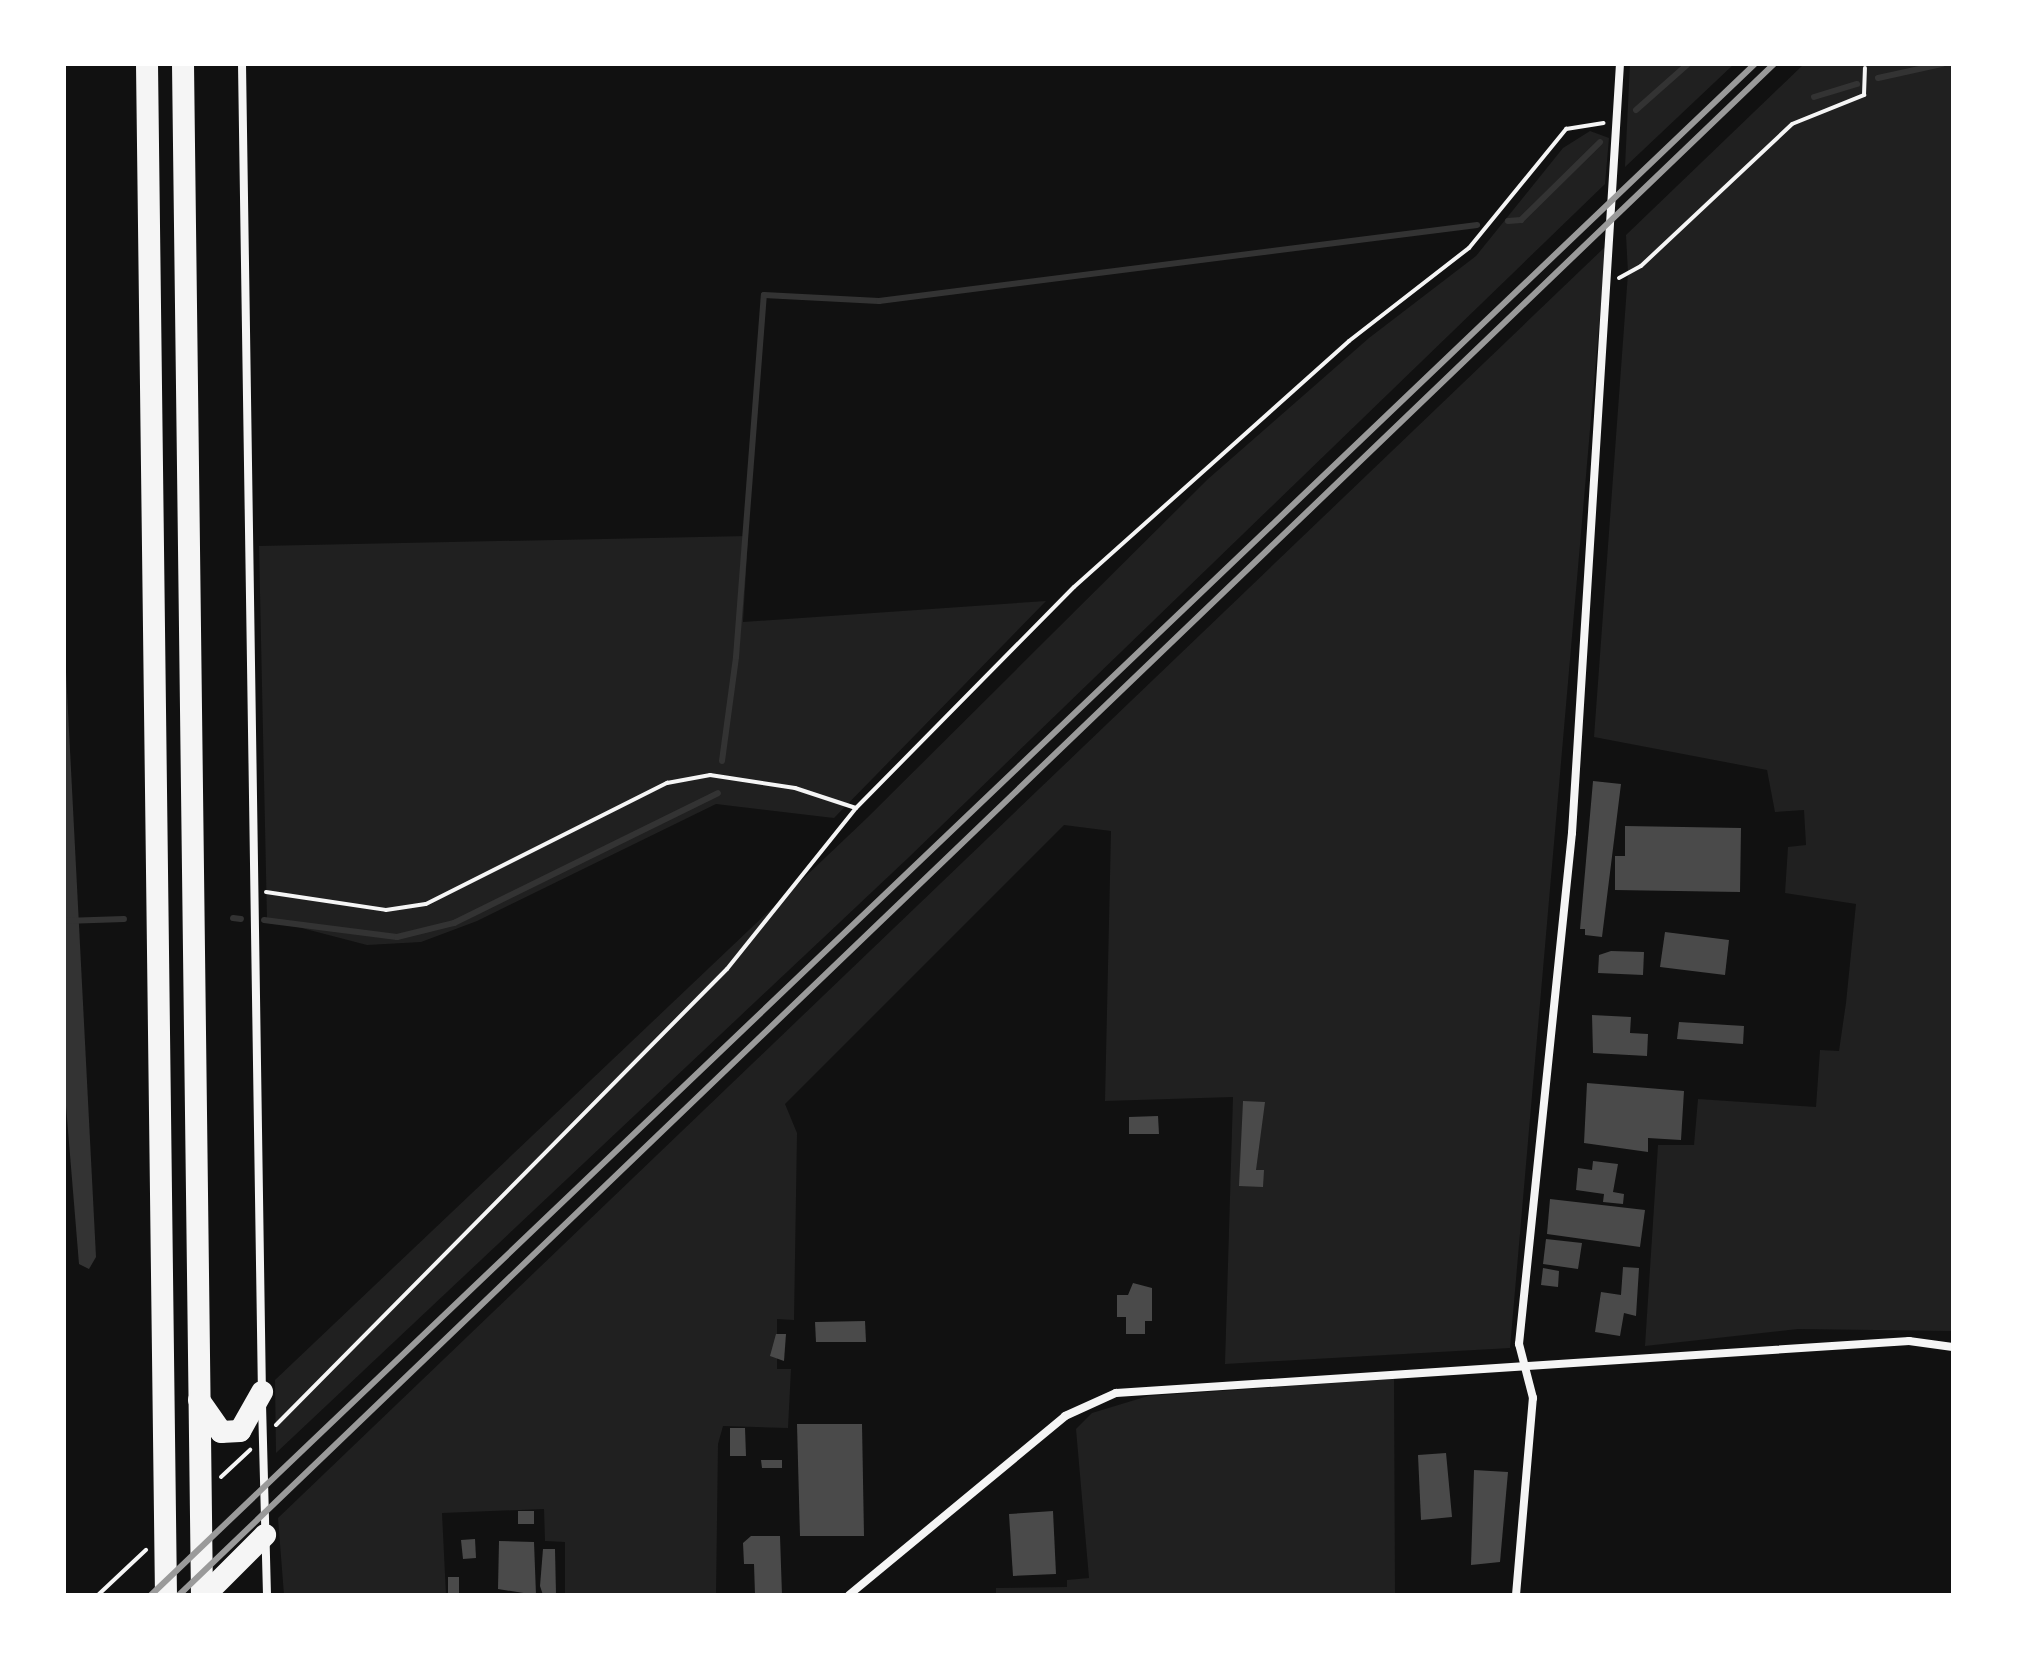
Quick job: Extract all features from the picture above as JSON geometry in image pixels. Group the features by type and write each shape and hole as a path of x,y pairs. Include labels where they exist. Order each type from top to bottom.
{"highway":[{"path":"147,64 166,1595"},
{"path":"183,64 198,1400 204,1595"},
{"path":"198,1400 221,1432 240,1431 262,1392"},
{"path":"204,1595 265,1535"}],"street":[{"path":"242,64 251,889 267,1595"},
{"path":"1516,1595 1533,1398 1519,1344 1572,833 1620,64"},
{"path":"849,1595 1065,1416 1116,1393 1909,1341 1953,1347"}],"path":[{"path":"1609,278 1625,277 1641,266 1792,124 1864,95 1865,68"},
{"path":"292,1410 727,969 856,808 1074,587 1349,341 1469,248 1566,129 1584,123 1618,125"},
{"path":"251,889 386,910 426,904 667,783 710,775 795,788 856,808"}],"shaded area":[{"path":"1630,64 1734,64 1625,167"},
{"path":"1804,64 1953,64 1953,1331 1798,1329 1645,1346 1658,1145 1694,1145 1698,1099 1816,1107 1820,1050 1839,1051 1846,1003 1856,904 1785,893 1788,847 1806,845 1804,810 1775,812 1767,770 1594,737 1628,273 1626,235"},
{"path":"1590,131 1609,138 1605,184 908,858 276,1453 275,1380 867,818 1208,479 1369,338 1476,256 1563,148"},
{"path":"1606,246 1510,1348 1225,1364 1233,1097 1105,1101 1111,831 1064,825 785,1104 797,1133 794,1320 777,1319 777,1369 791,1369 788,1428 723,1426 718,1444 716,1595 565,1595 565,1542 545,1541 544,1509 442,1513 446,1595 284,1595 278,1518"},
{"path":"748,536 743,622 1046,601 834,818 716,804 477,921 421,942 367,945 267,919 259,546"},
{"path":"64,633 96,1257 89,1269 79,1264 64,1082"},
{"path":"1394,1379 1395,1595 996,1595 996,1588 1067,1587 1067,1580 1089,1578 1076,1429 1092,1413 1148,1396"}],"building":[{"path":"1593,781 1621,784 1602,937 1585,935 1585,929 1580,929"},
{"path":"1625,826 1741,828 1740,892 1615,890 1615,856 1625,856"},
{"path":"1665,932 1729,940 1725,975 1660,967"},
{"path":"1611,951 1644,952 1643,975 1598,973 1599,955"},
{"path":"1592,1015 1631,1017 1630,1033 1648,1034 1647,1056 1593,1053"},
{"path":"1679,1022 1744,1026 1743,1044 1677,1039"},
{"path":"1587,1083 1684,1091 1681,1140 1648,1138 1648,1152 1584,1143"},
{"path":"1243,1101 1265,1102 1256,1170 1264,1170 1263,1187 1239,1186"},
{"path":"1158,1116 1159,1134 1129,1134 1129,1117"},
{"path":"1593,1161 1618,1164 1613,1192 1624,1194 1623,1204 1603,1202 1604,1194 1576,1190 1578,1168 1592,1170"},
{"path":"1550,1199 1645,1210 1640,1247 1547,1234"},
{"path":"1546,1239 1582,1243 1578,1269 1543,1264"},
{"path":"1623,1267 1639,1268 1636,1316 1624,1313 1620,1336 1595,1332 1601,1292 1621,1295"},
{"path":"1543,1268 1559,1271 1558,1287 1541,1285"},
{"path":"1133,1283 1152,1288 1152,1321 1145,1321 1145,1334 1126,1334 1126,1317 1117,1317 1117,1295 1128,1295"},
{"path":"865,1321 866,1342 816,1342 815,1322"},
{"path":"776,1334 786,1334 784,1361 770,1356"},
{"path":"797,1424 862,1424 864,1536 800,1536"},
{"path":"730,1428 745,1428 746,1456 730,1456"},
{"path":"1446,1453 1452,1517 1421,1520 1418,1455"},
{"path":"761,1460 782,1460 782,1468 762,1468"},
{"path":"1474,1470 1508,1472 1500,1562 1471,1565"},
{"path":"518,1511 534,1511 534,1524 518,1524"},
{"path":"1053,1511 1056,1574 1013,1576 1009,1514"},
{"path":"751,1536 780,1536 782,1595 755,1595 754,1564 744,1564 743,1543"},
{"path":"475,1539 476,1558 463,1559 461,1540"},
{"path":"499,1541 534,1542 536,1595 498,1589"},
{"path":"543,1549 555,1549 556,1595 543,1595 540,1586"},
{"path":"448,1577 459,1577 459,1595 448,1595"}],"waterway":[{"path":"1636,110 1688,64"},
{"path":"1878,78 1942,64"},
{"path":"1814,97 1857,84"},
{"path":"1508,221 1521,220 1600,142"},
{"path":"722,761 736,657 764,295 879,301 1477,225"},
{"path":"264,920 397,937 454,923 718,793"},
{"path":"233,918 241,919"},
{"path":"64,921 124,919"}],"railway":[{"path":"151,1595 1755,64"},
{"path":"179,1595 1774,64"}]}
